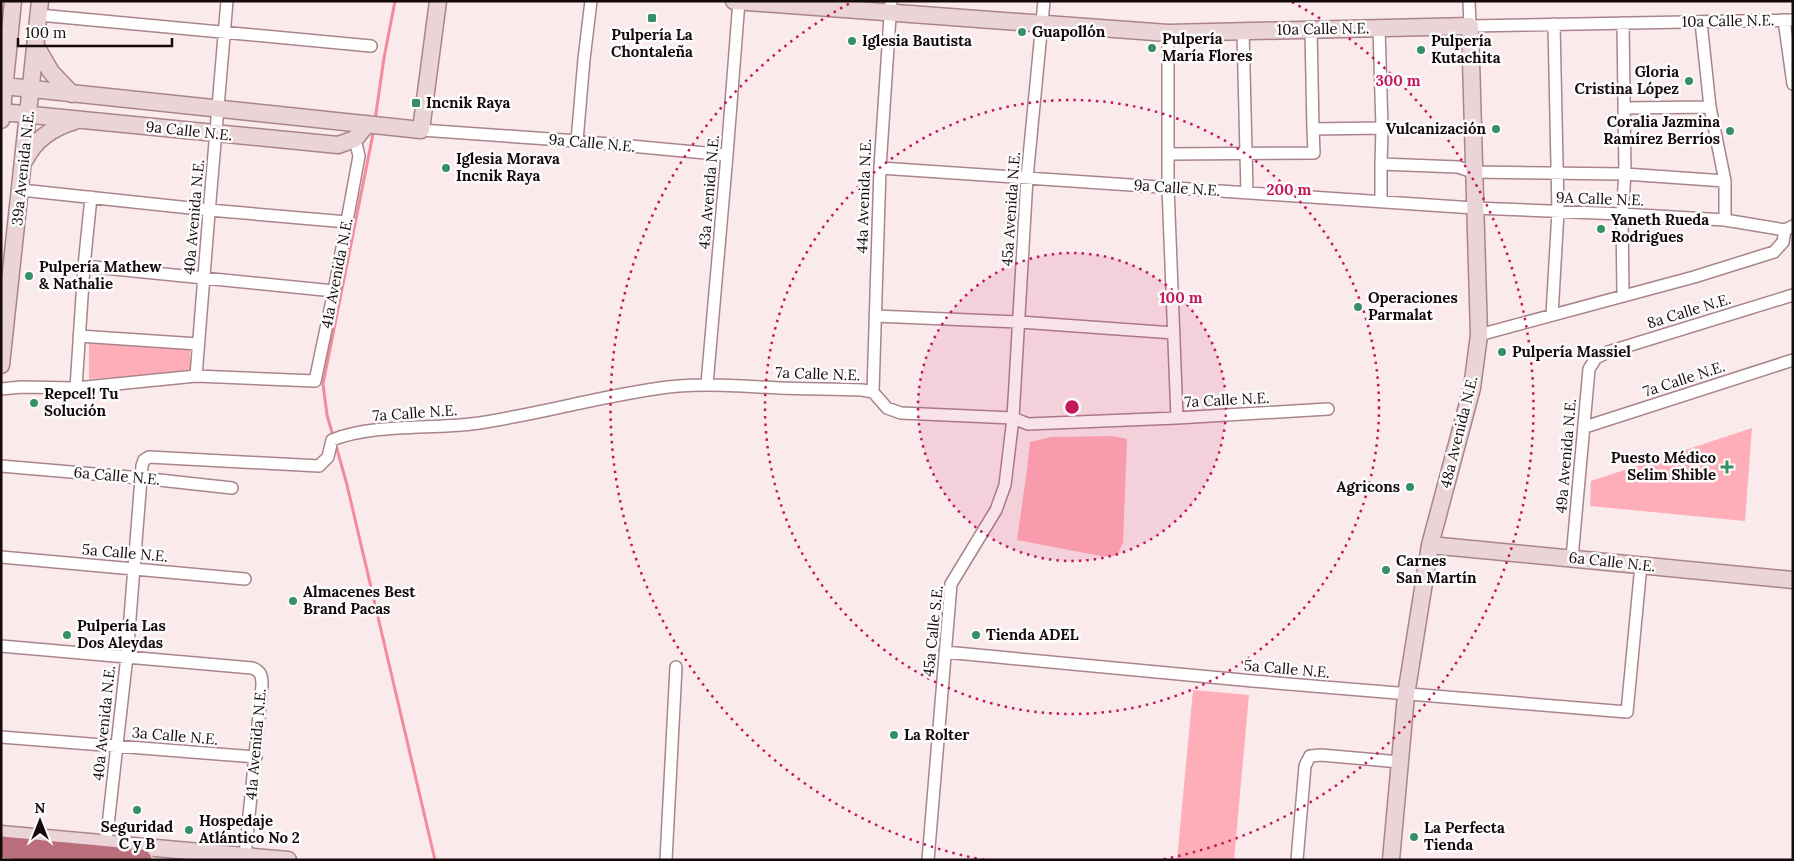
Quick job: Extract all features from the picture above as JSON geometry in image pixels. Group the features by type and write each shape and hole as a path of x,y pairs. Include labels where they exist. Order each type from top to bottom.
{"highway":[{"path":"1,847 143,853"}],"street":[{"name":"40a Avenida N.E.","path":"196,376 227,1"},
{"path":"421,130 438,1"},
{"path":"577,141 591,1"},
{"name":"10a Calle N.E.","path":"734,1 891,7 1042,24 1168,33 1788,20"},
{"name":"43a Avenida N.E.","path":"707,384 728,155 738,1"},
{"name":"45a Avenida N.E.","path":"1013,418 1027,178 1044,1"},
{"name":"48a Avenida N.E.","path":"1391,860 1406,695 1430,545 1472,388 1479,335 1469,1"},
{"name":"44a Avenida N.E.","path":"873,392 880,168 891,7"},
{"path":"40,8 224,33 371,46"},
{"name":"39a Avenida N.E.","path":"1,365 40,8"},
{"name":"39a Avenida N.E.","path":"2,116 9,9"},
{"path":"1788,20 1793,84"},
{"path":"1479,335 1694,277 1774,252 1783,242 1789,228 1725,220 1725,181 1710,107 1701,22"},
{"path":"1623,23 1625,174 1622,214 1623,295"},
{"path":"1552,315 1558,212 1554,24"},
{"path":"1379,28 1382,128 1381,201"},
{"path":"1168,154 1314,153 1311,30"},
{"path":"1243,31 1247,193"},
{"path":"1168,33 1168,187 1177,418"},
{"path":"36,46 51,72 72,94"},
{"name":"9a Calle N.E.","path":"4,86 421,130 577,141 728,155"},
{"path":"1624,108 1710,107"},
{"name":"9a Calle N.E.","path":"2,116 29,115 338,145 355,139"},
{"path":"24,162 33,147 44,136 60,126 80,120"},
{"path":"355,139 372,125"},
{"path":"1313,129 1382,128"},
{"name":"41a Avenida N.E.","path":"196,376 288,381 316,380 359,156 355,139"},
{"path":"1381,164 1458,167 1473,172 1625,174 1725,181"},
{"name":"9a Calle N.E.","path":"880,168 1474,208"},
{"path":"21,190 209,210 347,222"},
{"path":"76,388 84,266 91,197"},
{"name":"9A Calle N.E.","path":"1474,208 1725,220"},
{"path":"84,266 334,291"},
{"name":"8a Calle N.E.","path":"1596,358 1608,352 1793,295"},
{"path":"875,316 1020,322 1174,334"},
{"path":"79,336 198,344"},
{"name":"49a Avenida N.E.","path":"1572,558 1589,370 1596,358"},
{"name":"7a Calle N.E.","path":"1584,427 1793,360"},
{"path":"1,389 21,387 76,388 196,376"},
{"name":"7a Calle N.E.","path":"146,458 151,456 319,466 328,457 335,439 345,435 376,430 471,424 654,389 707,384 862,390 873,392 887,408 901,413 1013,418 1028,424 1328,409"},
{"name":"45a Calle S.E.","path":"928,860 952,584 996,510 1005,486 1013,418"},
{"name":"40a Avenida N.E.","path":"106,843 127,656 142,466 146,458"},
{"name":"6a Calle N.E.","path":"1,466 232,488"},
{"name":"6a Calle N.E.","path":"1430,545 1793,580"},
{"name":"5a Calle N.E.","path":"1,557 246,579"},
{"name":"5a Calle N.E.","path":"945,652 1406,695 1627,712 1641,565"},
{"path":"1,646 127,656"},
{"name":"41a Avenida N.E.","path":"127,656 252,668 258,671 262,680 256,758 245,856"},
{"path":"666,860 676,667"},
{"name":"3a Calle N.E.","path":"1,737 256,758"},
{"path":"1297,860 1305,766 1310,756 1321,755 1400,762"},
{"path":"1,834 106,843 143,853 159,860"},
{"path":"143,853 245,856 288,860"}],"shaded area":[{"path":"89,343 190,348 190,372 89,379"},
{"path":"1752,428 1745,521 1590,506 1591,481"},
{"path":"1113,436 1127,439 1123,543 1117,556 1101,556 1017,540 1030,442 1051,437"},
{"path":"1193,690 1249,695 1234,860 1177,860"}],"waterway":[{"path":"375,120 395,1"},
{"path":"333,436 327,415 323,384 374,129"},
{"path":"335,442 347,485 435,860"}],"place":[{"name":"Pulpería La Chontaleña","path":"652,18"},
{"name":"Guapollón","path":"1022,32"},
{"name":"Iglesia Bautista","path":"852,41"},
{"name":"Pulpería María Flores","path":"1152,48"},
{"name":"Pulpería Kutachita","path":"1421,50"},
{"name":"Gloria Cristina López","path":"1689,81"},
{"name":"Incnik Raya","path":"416,103"},
{"name":"Vulcanización","path":"1496,129"},
{"name":"Coralia Jazmina Ramírez Berríos","path":"1730,131"},
{"name":"Iglesia Morava Incnik Raya","path":"446,168"},
{"name":"Yaneth Rueda Rodrigues","path":"1601,229"},
{"name":"Pulpería Mathew & Nathalie","path":"29,276"},
{"name":"Operaciones Parmalat","path":"1358,307"},
{"name":"Pulpería Massiel","path":"1502,352"},
{"name":"Repcel! Tu Solución","path":"34,403"},
{"name":"Puesto Médico Selim Shible","path":"1727,467"},
{"name":"Agricons","path":"1410,487"},
{"name":"Carnes San Martín","path":"1386,570"},
{"name":"Almacenes Best Brand Pacas","path":"293,601"},
{"name":"Pulpería Las Dos Aleydas","path":"67,635"},
{"name":"Tienda ADEL","path":"976,635"},
{"name":"La Rolter","path":"894,735"},
{"name":"Seguridad C y B","path":"137,810"},
{"name":"Hospedaje Atlántico No 2","path":"189,830"},
{"name":"La Perfecta Tienda","path":"1414,837"}]}
